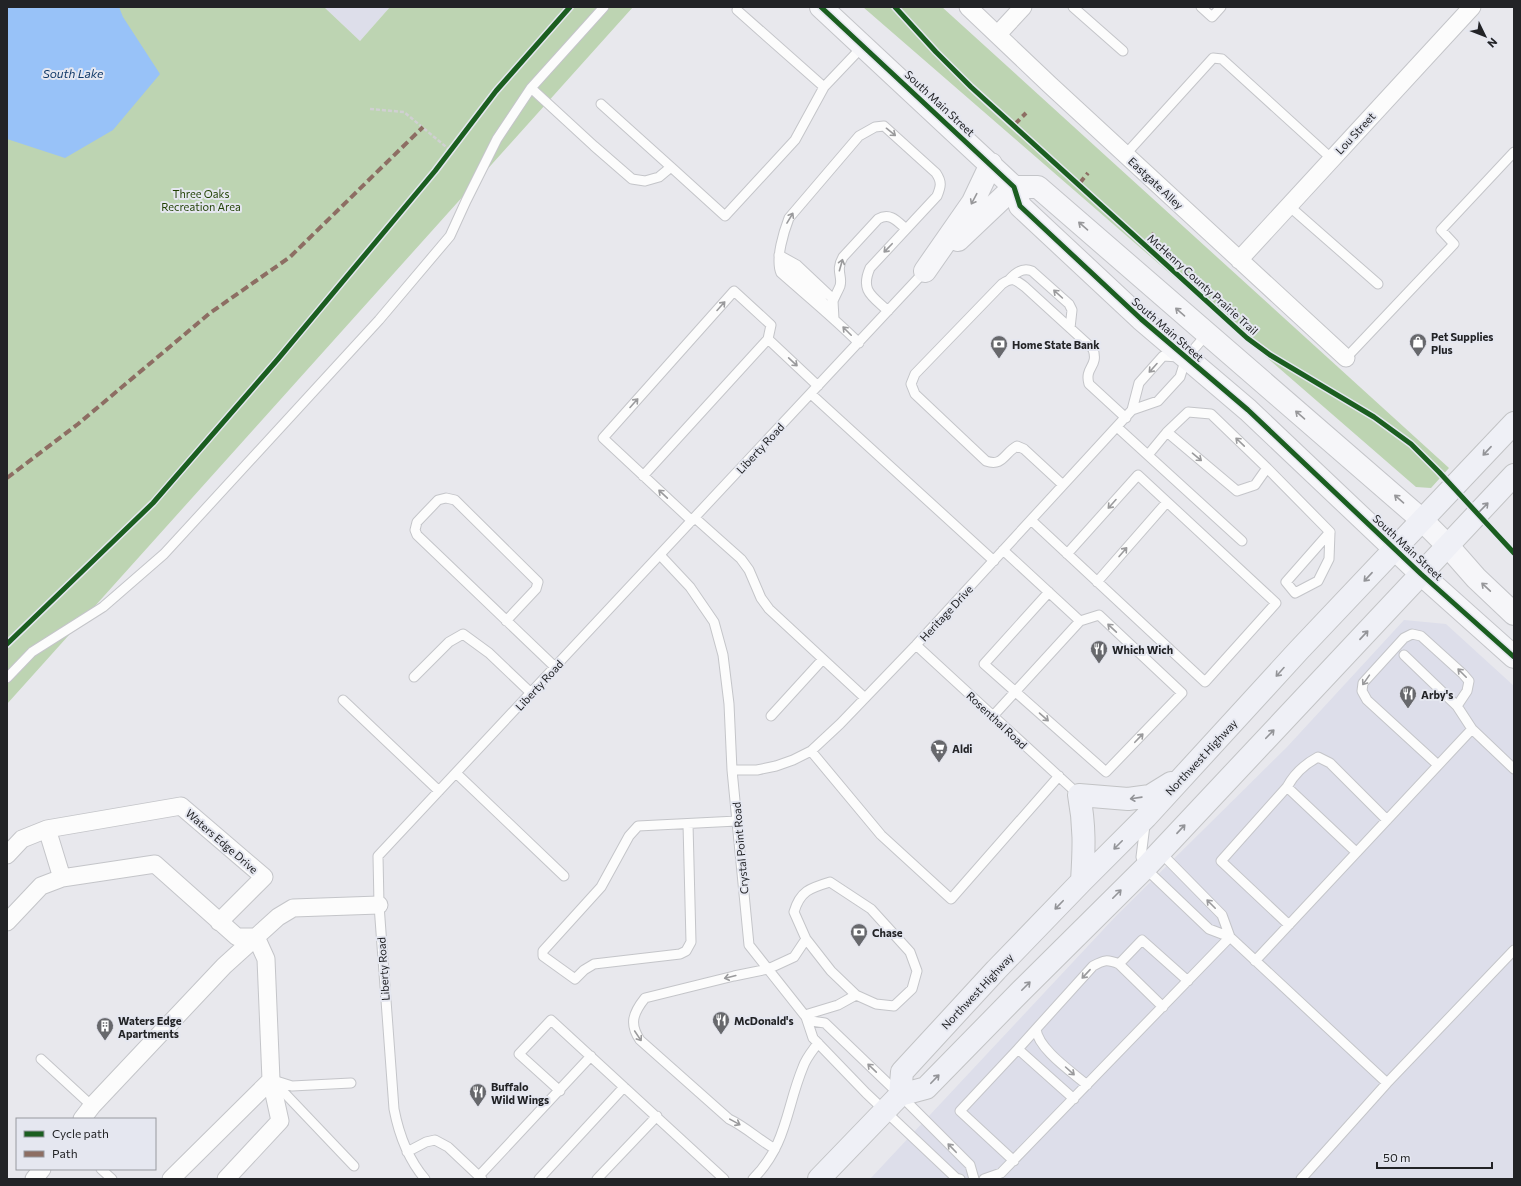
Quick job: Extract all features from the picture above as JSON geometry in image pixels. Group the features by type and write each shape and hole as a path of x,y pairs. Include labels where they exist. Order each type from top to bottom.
{"main road":[{"name":"Northwest Highway","path":"900,1095 902,1072 996,970 1146,817 1299,650 1514,423"},
{"path":"819,1179 900,1095 926,1088 1076,935 1145,868 1514,475"},
{"path":"1082,881 1085,838 1079,795 1128,799 1150,796 1184,776"}],"street":[{"name":"South Main Street","path":"821,7 991,164 1014,187 1020,206 1141,319 1248,410 1421,574 1514,657"},
{"name":"Eastgate Alley","path":"968,7 1125,155 1346,358"},
{"path":"998,34 1023,7"},
{"name":"Lou Street","path":"1239,260 1472,7"},
{"path":"925,271 973,202 991,164"},
{"name":"South Main Street","path":"1014,187 1038,187 1422,520 1448,545 1476,578 1514,614"},
{"path":"925,271 1014,187"},
{"name":"Waters Edge Drive","path":"7,855 22,839 47,829 181,806 264,877 219,922"},
{"path":"47,829 62,878"},
{"path":"7,922 41,886 62,878 155,864 237,937 256,937"},
{"path":"87,1113 224,966 278,917 293,908 379,905"},
{"path":"226,1179 280,1120 271,1080 266,959 256,937"},
{"path":"171,1179 271,1080"},
{"path":"34,1179 41,1170"}],"lane":[{"path":"7,678 32,652 103,607 164,554 379,320 450,236 497,139 531,88 604,7"},
{"path":"1073,7 1123,51"},
{"path":"1201,7 1212,17 1221,7"},
{"path":"737,10 824,87"},
{"path":"600,104 725,216 795,140 824,87 863,46"},
{"path":"1125,155 1213,58 1222,58 1332,159"},
{"path":"531,88 632,180 645,181 660,177 671,167"},
{"path":"859,343 834,319 825,304 786,266 779,255 789,218 859,136 875,127 884,126 936,173 941,180 941,186 937,196 875,261 866,275 865,285 870,294 888,311"},
{"path":"1346,358 1454,244 1441,230 1514,152"},
{"path":"1289,206 1378,284"},
{"path":"833,301 841,285 839,270 843,257 878,219 884,216 890,216 906,229"},
{"path":"779,255 797,265 831,297 833,301 834,319"},
{"path":"1063,485 1024,449 1017,446 1011,449 998,462 992,463 986,461 915,394 911,384 915,374 1002,284 1014,274 1022,270 1028,269 1032,271 1069,304 1072,310 1070,328"},
{"name":"Liberty Road","path":"425,1179 407,1152 399,1133 394,1109 379,905 378,856 925,271"},
{"path":"1008,280 1020,282 1094,349 1095,362 1089,369 1087,378 1089,384 1126,418"},
{"path":"643,476 768,339 771,325 734,291 602,438 643,476 741,559 749,570 761,598 769,609 865,698"},
{"path":"1132,410 1158,401 1180,377 1186,358 1206,334"},
{"path":"768,339 818,386"},
{"name":"Heritage Drive","path":"732,770 757,770 776,766 793,760 811,750 840,724 916,645 1126,418 1132,410 1139,383 1163,356 1186,358"},
{"path":"811,394 994,560"},
{"path":"1148,455 1167,432 1188,412 1211,414 1330,532 1329,559 1318,581 1295,593 1286,582 1330,532"},
{"path":"1117,427 1242,541"},
{"path":"1167,432 1237,490 1255,485 1267,468"},
{"path":"1031,520 1067,554 1097,582 1205,682 1276,603 1138,475 1067,554"},
{"path":"506,621 536,589 538,582 455,500 446,498 438,500 417,522 415,530 417,535 506,621 555,667"},
{"path":"1097,582 1167,502"},
{"path":"1003,550 1080,621"},
{"name":"Crystal Point Road","path":"660,555 690,587 714,622 723,655 729,704 732,770 749,945 805,1016"},
{"path":"993,716 1015,692 1080,621 1099,615 1182,693 1106,772 1015,692 984,664 1049,592"},
{"path":"414,677 449,642 463,634 489,653 531,693"},
{"path":"1438,765 1367,700 1362,691 1363,683 1404,638 1412,634 1421,636 1469,681 1467,691 1457,706"},
{"name":"Rosenthal Road","path":"916,645 1079,795"},
{"path":"1404,655 1457,706 1472,729 1514,769"},
{"path":"771,716 823,659"},
{"path":"343,700 439,791"},
{"path":"1255,961 1472,729"},
{"path":"811,750 881,835 951,899 1059,776"},
{"path":"1289,924 1221,862 1287,787 1298,772 1309,762 1318,757 1330,763 1387,820"},
{"path":"456,773 564,876"},
{"path":"1287,787 1356,852"},
{"path":"1146,817 1141,858 1145,868 1209,929 1230,937 1387,1084"},
{"path":"688,824 691,942 686,951 680,954 594,964 584,970 575,979 544,956 543,951 601,887 629,836 638,826 737,821"},
{"path":"1160,852 1222,915 1230,937"},
{"path":"830,882 871,909 910,952 917,971 912,989 894,1006 876,1004 856,995 831,971 806,939 794,912 797,900 811,887 830,882"},
{"path":"984,1179 1001,1174 1230,937"},
{"path":"775,1149 762,1142 729,1119 640,1040 635,1032 633,1020 637,1008 645,998 768,969 794,957 806,939"},
{"path":"1119,964 1142,940 1188,981"},
{"path":"1301,1179 1387,1084 1514,950"},
{"path":"1014,1161 960,1111 1093,966 1102,961 1110,960 1119,964 1163,1006"},
{"path":"805,1016 838,1005 856,995"},
{"path":"805,1016 811,1021 825,1022 970,1166 974,1179"},
{"path":"805,1016 813,1038 885,1111 956,1178 960,1179"},
{"path":"560,1091 520,1054 552,1020 724,1179"},
{"path":"1036,1029 1037,1036 1042,1044 1087,1085"},
{"path":"753,1179 759,1173 780,1139 803,1066 818,1043"},
{"path":"1018,1049 1074,1099"},
{"path":"407,1152 426,1142 435,1140 448,1147 480,1178 591,1056"},
{"path":"40,1059 87,1113"},
{"path":"271,1080 292,1086 351,1083"},
{"path":"271,1080 354,1166"},
{"path":"539,1179 624,1087"},
{"path":"597,1179 657,1116"},
{"path":"102,1170 112,1179"}],"path":[{"path":"370,110 404,112 450,153 456,145"}],"shaded area":[{"path":"324,7 390,7 360,41"},
{"path":"1404,620 1446,624 1514,686 1514,1179 870,1179 1116,916 1287,747"}],"green space":[{"name":"Three Oaks Recreation Area","path":"7,7 324,7 360,41 390,7 633,7 7,704"},
{"path":"863,7 942,7 1449,468 1431,488 1416,487"}],"water":[{"name":"South Lake","path":"7,7 119,7 123,17 160,74 113,130 65,158 7,139"}],"marked path":[{"path":"1014,125 1026,113"},
{"path":"7,478 78,424 210,313 290,257 423,127"},
{"path":"1079,184 1088,173"},
{"path":"1145,245 1154,233"}],"cycle path":[{"path":"7,644 153,503 278,359 435,171 496,91 570,7"},
{"path":"821,7 1014,187 1020,206 1141,319 1248,410 1421,574 1514,657"},
{"name":"McHenry County Prairie Trail","path":"895,7 936,52 971,87 1247,338 1270,355 1374,417 1411,444 1514,553"}],"place":[{"name":"Pet Supplies Plus","path":"1418,357"},
{"name":"Home State Bank","path":"999,359"},
{"name":"Which Wich","path":"1099,664"},
{"name":"Arby's","path":"1408,709"},
{"name":"Aldi","path":"939,763"},
{"name":"Chase","path":"859,947"},
{"name":"McDonald's","path":"721,1035"},
{"name":"Waters Edge Apartments","path":"105,1041"},
{"name":"Buffalo Wild Wings","path":"478,1107"}]}
